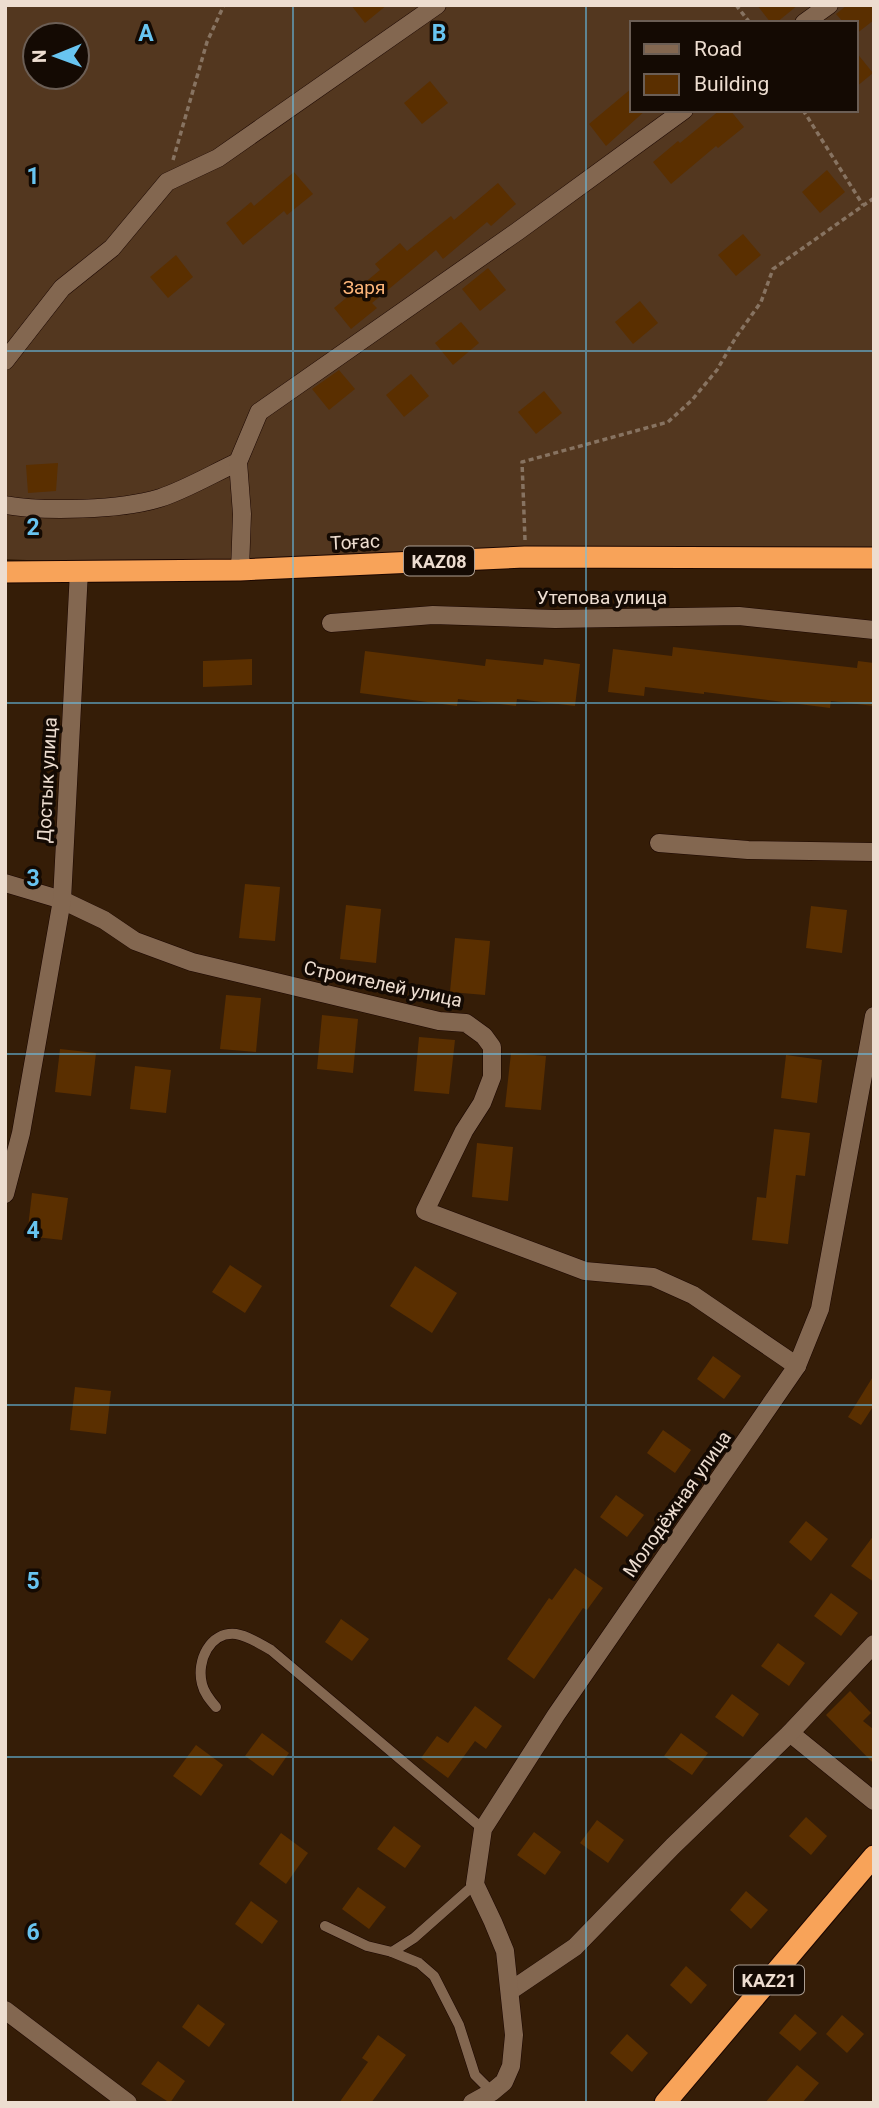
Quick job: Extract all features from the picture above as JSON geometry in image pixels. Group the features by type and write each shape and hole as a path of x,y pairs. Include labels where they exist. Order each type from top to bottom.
{"highway":[{"name":"Тоғас","path":"5,572 240,570 525,557 874,558"},
{"name":"KAZ21","path":"664,2103 874,1856"}],"street":[{"path":"5,361 62,288 112,247 167,182 218,158 438,5"},
{"path":"807,21 829,5"},
{"path":"240,570 242,514 238,462 259,412 519,231 681,112"},
{"path":"5,505 23,508 111,508 160,498 238,462"},
{"name":"Достык улица","path":"5,1194 21,1133 62,900 79,571"},
{"name":"Утепова улица","path":"331,623 433,615 555,619 739,616 874,630"},
{"path":"659,843 748,850 874,852"},
{"path":"5,883 62,900"},
{"name":"Строителей улица","path":"62,900 104,920 135,941 192,962 439,1021 467,1023 484,1036 492,1047 492,1077 482,1103 464,1131 425,1211 585,1271 653,1277 693,1294 797,1366"},
{"name":"Молодёжная улица","path":"475,1884 483,1829 556,1715 797,1366 820,1309 874,1018"},
{"path":"510,1991 575,1947 673,1846 790,1733 874,1644"},
{"path":"790,1733 874,1801"},
{"path":"472,2103 498,2097 511,2066 514,2035 505,1951 475,1884"},
{"path":"5,2010 128,2103"}],"lane":[{"path":"216,1707 202,1684 200,1664 209,1646 218,1636 234,1634 248,1637 271,1650 483,1829"},
{"path":"392,1952 414,1938 475,1884"},
{"path":"325,1926 367,1946 419,1963 435,1976 459,2025 475,2075 498,2097"}],"path":[{"path":"167,182 207,42 224,5"},
{"path":"736,5 748,21"},
{"path":"804,112 863,205"},
{"path":"525,557 523,462 668,422 692,400 717,370 761,302 773,269 874,198"}],"green space":[{"name":"Заря","path":"5,5 874,5 874,561 240,570 5,559"}],"building":[{"path":"351,5 387,5 365,23"},
{"path":"757,5 798,5 778,21 769,21"},
{"path":"847,5 874,5 874,20 858,32 858,21 842,21 836,14"},
{"path":"858,54 873,73 858,85"},
{"path":"430,81 448,103 422,124 404,103"},
{"path":"630,90 630,112 644,112 606,146 589,124"},
{"path":"718,112 732,112 744,127 718,148 716,146 671,184 653,162 678,141 680,143"},
{"path":"827,170 845,192 820,213 802,192"},
{"path":"294,172 313,194 287,215 284,211 243,245 226,223 251,202 254,206"},
{"path":"498,183 516,204 491,226 487,222 443,259 436,250 372,303 377,308 351,329 334,308 380,270 375,264 400,243 407,251 451,216 454,220"},
{"path":"743,234 761,255 736,276 718,255"},
{"path":"176,255 193,277 168,298 150,277"},
{"path":"488,268 506,290 480,311 462,289"},
{"path":"640,301 658,323 633,344 615,322"},
{"path":"461,322 479,343 453,365 435,343"},
{"path":"339,370 355,389 329,410 312,389"},
{"path":"411,374 429,396 404,417 386,395"},
{"path":"544,391 562,413 536,434 518,412"},
{"path":"58,463 56,491 28,493 26,465"},
{"path":"673,647 857,668 858,661 874,663 874,706 831,701 830,708 645,687 644,696 608,692 613,649 672,656"},
{"path":"365,651 485,666 486,659 543,665 544,659 580,664 575,706 517,699 516,706 458,699 457,706 360,693"},
{"path":"252,659 252,685 203,687 203,661"},
{"path":"245,884 280,887 275,941 239,938"},
{"path":"346,905 381,909 376,963 340,959"},
{"path":"811,906 847,910 842,953 806,948"},
{"path":"455,938 490,941 485,995 450,992"},
{"path":"226,995 261,998 256,1052 220,1049"},
{"path":"322,1015 358,1019 353,1073 317,1069"},
{"path":"419,1037 455,1040 449,1094 414,1091"},
{"path":"60,1049 96,1053 91,1096 55,1092"},
{"path":"511,1053 546,1056 541,1110 505,1107"},
{"path":"786,1055 822,1060 817,1103 781,1098"},
{"path":"135,1066 171,1070 166,1113 130,1109"},
{"path":"774,1129 810,1133 805,1176 796,1175 788,1244 752,1240 757,1197 766,1198"},
{"path":"477,1143 513,1147 508,1201 472,1197"},
{"path":"32,1193 68,1198 62,1240 27,1236"},
{"path":"230,1265 262,1286 245,1313 212,1292"},
{"path":"415,1266 457,1293 432,1333 390,1306"},
{"path":"713,1356 741,1376 724,1399 697,1379"},
{"path":"874,1375 874,1405 861,1425 848,1417"},
{"path":"75,1387 111,1391 106,1434 70,1430"},
{"path":"663,1430 691,1450 675,1473 647,1453"},
{"path":"616,1495 644,1515 627,1537 600,1517"},
{"path":"806,1521 828,1539 811,1561 789,1542"},
{"path":"874,1535 874,1582 851,1566"},
{"path":"575,1568 603,1588 587,1610 583,1608 534,1679 507,1659 549,1598 552,1600"},
{"path":"831,1593 858,1613 841,1636 814,1616"},
{"path":"341,1619 369,1639 352,1661 325,1642"},
{"path":"778,1643 805,1663 789,1686 761,1666"},
{"path":"850,1691 871,1713 863,1721 874,1728 874,1764 826,1715"},
{"path":"732,1694 759,1714 743,1737 715,1717"},
{"path":"475,1706 502,1726 486,1749 475,1741 448,1778 421,1758 437,1736 448,1743"},
{"path":"262,1733 289,1753 273,1776 245,1756"},
{"path":"681,1733 708,1753 692,1775 664,1756"},
{"path":"196,1745 223,1765 201,1796 173,1776"},
{"path":"806,1817 827,1836 811,1855 789,1836"},
{"path":"597,1820 624,1840 608,1863 580,1843"},
{"path":"394,1826 421,1846 405,1868 377,1849"},
{"path":"534,1832 561,1852 545,1875 517,1855"},
{"path":"281,1833 308,1853 286,1884 259,1864"},
{"path":"358,1887 386,1907 369,1929 342,1909"},
{"path":"746,1891 768,1910 751,1929 730,1910"},
{"path":"251,1901 278,1921 262,1944 235,1924"},
{"path":"686,1966 707,1985 691,2004 670,1985"},
{"path":"198,2004 225,2024 209,2047 182,2027"},
{"path":"795,2014 817,2033 800,2051 779,2033"},
{"path":"842,2015 864,2034 847,2053 826,2034"},
{"path":"627,2034 648,2053 632,2072 610,2053"},
{"path":"378,2035 406,2055 371,2103 339,2103 368,2062 362,2058"},
{"path":"158,2061 185,2081 170,2103 141,2084"},
{"path":"797,2065 819,2083 802,2103 765,2103"}]}
